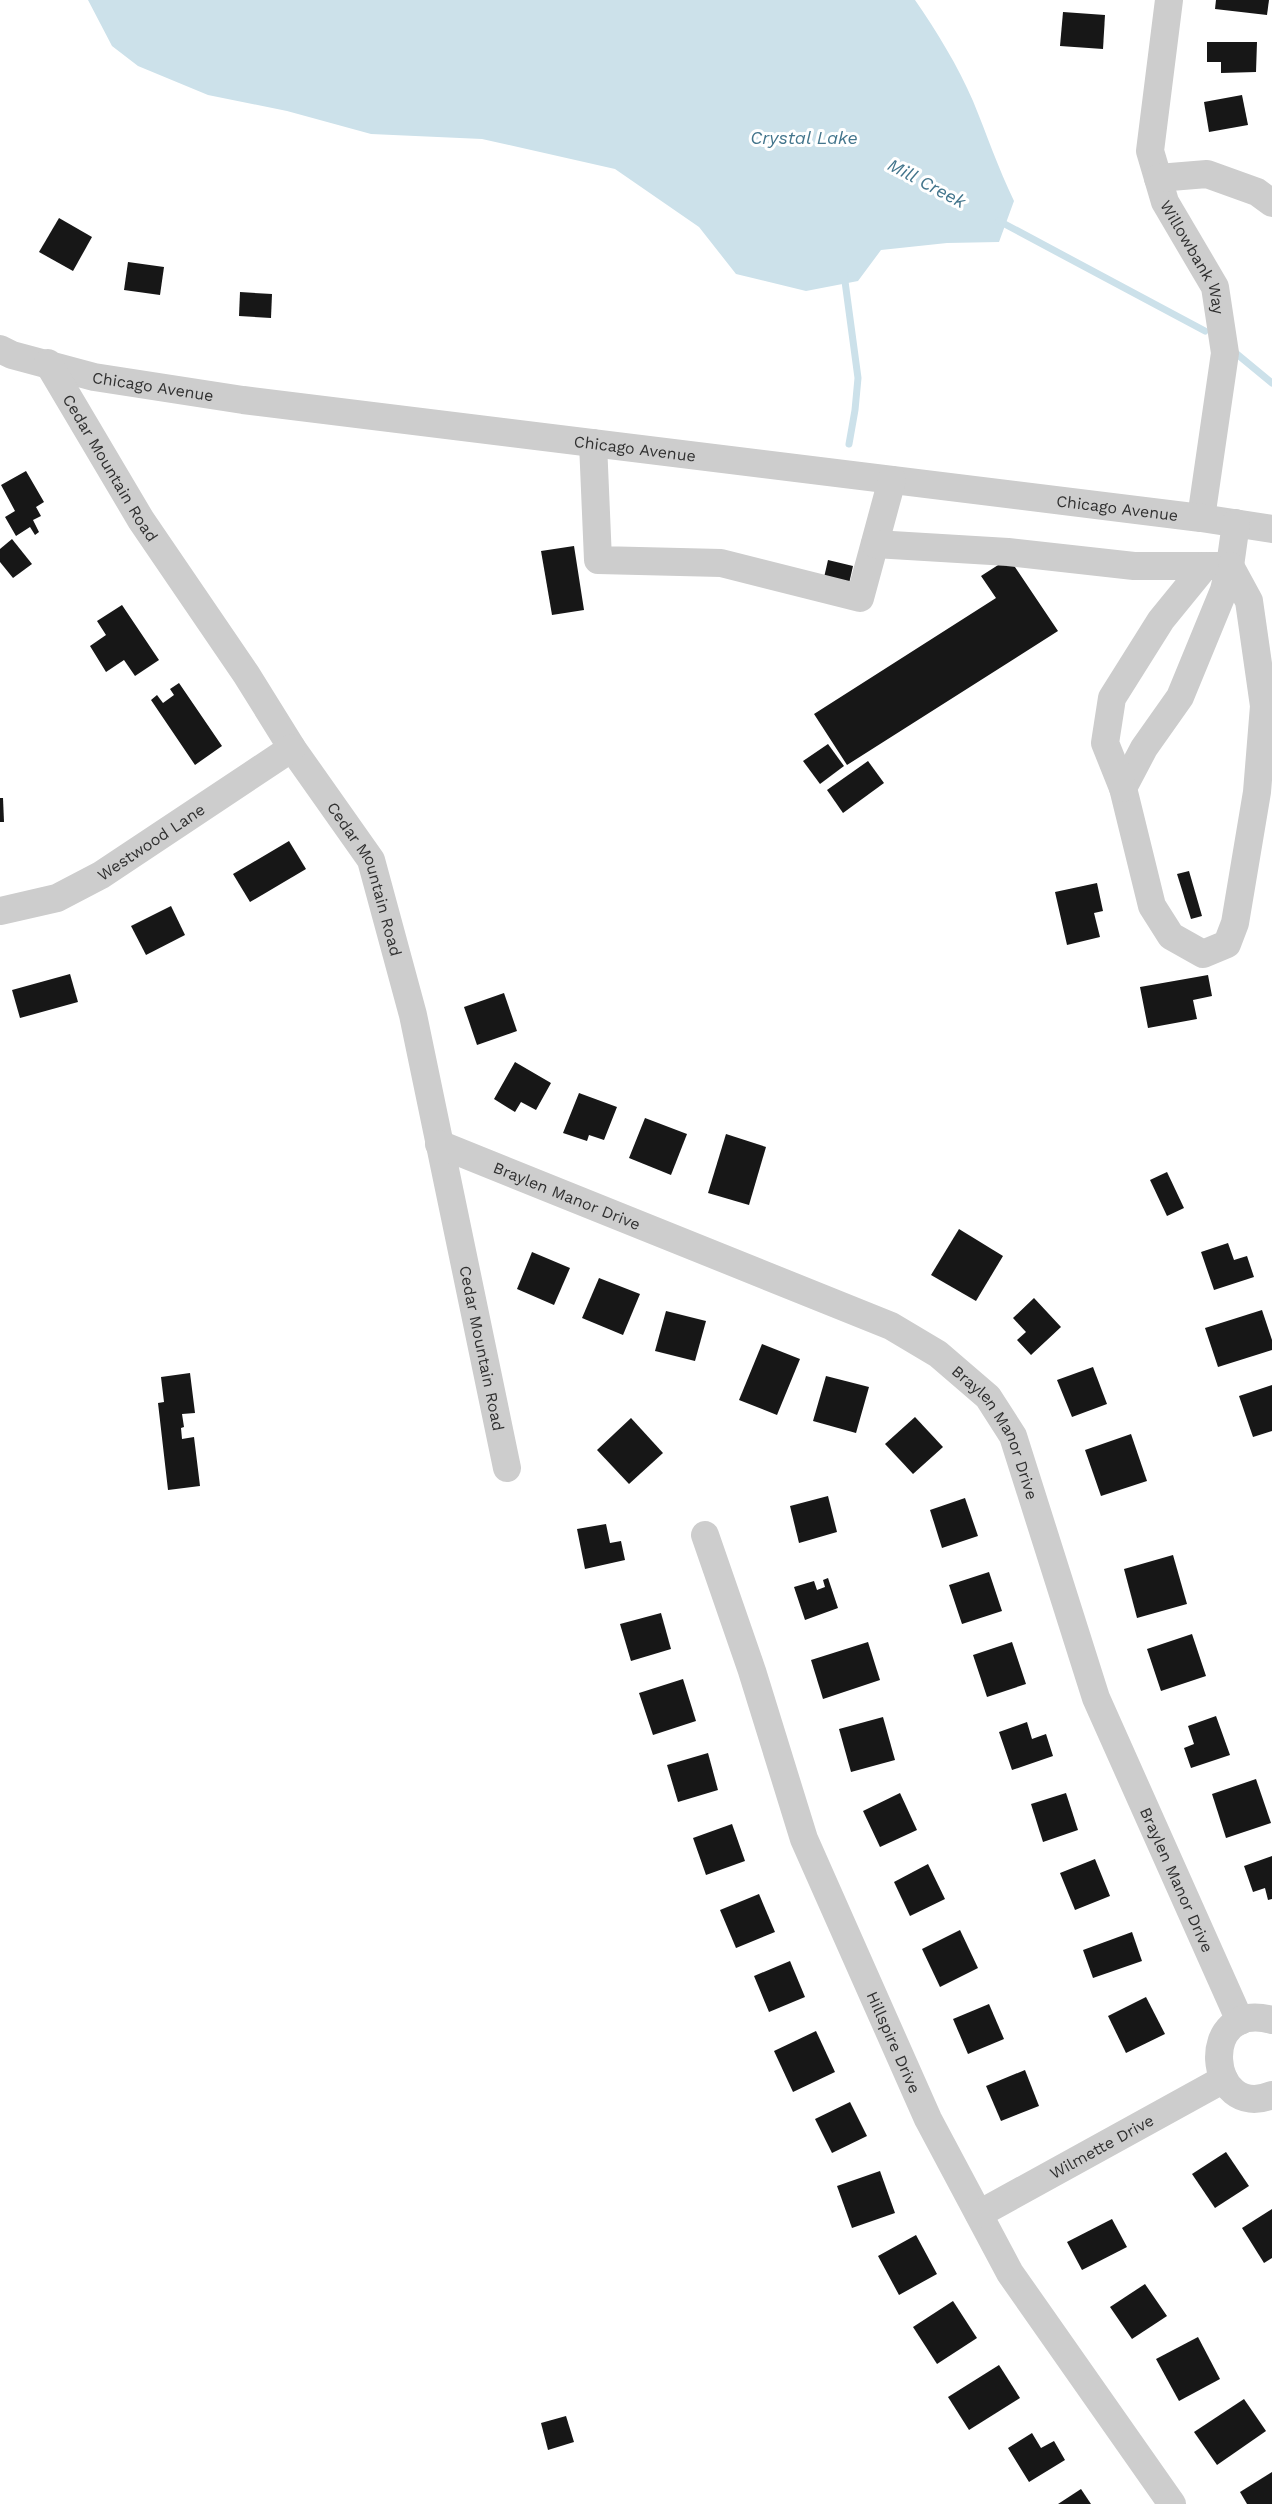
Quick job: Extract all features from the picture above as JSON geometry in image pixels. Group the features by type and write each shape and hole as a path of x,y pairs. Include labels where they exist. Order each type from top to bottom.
{"street":[{"name":"Willowbank Way","path":"1169,0 1150,151 1165,202 1215,287 1225,353 1201,518"},
{"path":"1158,178 1207,174 1257,192 1272,203"},
{"name":"Chicago Avenue","path":"4,360 48,363 94,377 243,400 1201,518 1272,529"},
{"name":"Cedar Mountain Road","path":"48,363 141,520 246,674 292,748 371,860 413,1015 507,1468"},
{"path":"593,443 598,560 721,563 860,598 892,480"},
{"path":"875,544 1008,552 1134,566 1217,566 1249,601 1264,706 1257,792 1235,923 1227,944 1203,954 1171,936 1152,906 1122,788 1104,743 1112,698 1161,620 1217,566 1236,523"},
{"path":"1122,788 1144,748 1180,697 1224,590 1217,566"},
{"name":"Westwood Lane","path":"0,911 57,898 101,875 292,748"},
{"name":"Braylen Manor Drive","path":"439,1144 891,1326 938,1354 988,1397 1013,1436 1096,1698 1240,2021"},
{"name":"Hillspire Drive","path":"705,1535 752,1671 804,1839 928,2119 1010,2272 1172,2504"},
{"path":"1272,2020 1252,2018 1240,2021 1229,2029 1221,2040 1218,2053 1218,2067 1232,2089 1254,2098 1272,2095"},
{"name":"Wilmette Drive","path":"979,2214 1224,2079"}],"water":[{"name":"Crystal Lake","path":"88,0 915,0 947,49 967,88 1014,201 999,242 947,243 881,250 858,281 806,291 736,274 699,227 615,169 482,139 371,134 287,111 208,95 138,66 112,46"}],"building":[{"path":"1216,0 1269,0 1267,15 1215,9"},
{"path":"1063,12 1105,15 1103,49 1060,46"},
{"path":"1207,42 1257,42 1256,72 1221,73 1221,62 1207,62"},
{"path":"1242,95 1248,125 1209,132 1204,102"},
{"path":"59,218 92,237 73,271 39,252"},
{"path":"128,262 164,267 160,295 124,290"},
{"path":"240,292 272,294 271,318 239,316"},
{"path":"26,471 44,502 36,507 41,516 33,520 39,532 35,535 30,527 16,536 5,517 15,511 1,485"},
{"path":"12,539 32,564 13,578 0,562 0,549"},
{"path":"574,546 584,610 552,615 541,551"},
{"path":"1009,558 1058,631 847,765 814,714 996,598 981,576"},
{"path":"828,560 853,566 848,588 823,582"},
{"path":"122,605 159,660 135,676 124,660 106,672 90,646 106,635 97,621"},
{"path":"179,683 222,746 195,765 151,700 157,695 163,703 174,695 170,689"},
{"path":"828,744 844,766 820,784 803,761"},
{"path":"868,761 884,783 843,813 827,790"},
{"path":"0,798 3,798 4,822 0,822"},
{"path":"289,841 306,869 250,902 233,874"},
{"path":"1189,871 1202,916 1191,919 1177,874"},
{"path":"1097,883 1103,911 1094,913 1100,937 1067,945 1055,892"},
{"path":"171,906 185,935 146,955 131,926"},
{"path":"70,974 78,1002 20,1018 12,990"},
{"path":"1208,975 1212,996 1193,1000 1197,1019 1148,1028 1140,987"},
{"path":"504,993 517,1031 477,1045 464,1007"},
{"path":"515,1062 551,1083 536,1110 521,1102 515,1112 494,1099"},
{"path":"579,1093 617,1107 604,1140 589,1135 587,1141 563,1133"},
{"path":"645,1118 687,1134 671,1175 629,1158"},
{"path":"726,1134 766,1147 749,1205 708,1193"},
{"path":"1167,1172 1184,1208 1167,1216 1150,1180"},
{"path":"959,1229 1003,1256 976,1301 931,1275"},
{"path":"1228,1243 1234,1260 1247,1256 1254,1277 1214,1290 1201,1252"},
{"path":"532,1252 570,1268 554,1305 517,1289"},
{"path":"599,1278 640,1294 623,1335 582,1318"},
{"path":"1034,1298 1061,1327 1031,1355 1017,1340 1026,1332 1013,1318"},
{"path":"1262,1310 1272,1340 1272,1350 1218,1367 1205,1328"},
{"path":"666,1311 706,1321 695,1361 655,1351"},
{"path":"762,1344 800,1359 777,1415 739,1400"},
{"path":"1093,1367 1107,1404 1072,1417 1057,1380"},
{"path":"190,1373 195,1413 182,1414 184,1427 181,1428 182,1439 194,1437 200,1486 168,1490 158,1403 164,1402 161,1377"},
{"path":"826,1376 869,1387 856,1433 813,1421"},
{"path":"1272,1385 1272,1431 1253,1437 1239,1396"},
{"path":"915,1417 943,1447 913,1474 885,1444"},
{"path":"631,1418 663,1453 629,1484 597,1450"},
{"path":"1131,1434 1147,1481 1101,1496 1085,1450"},
{"path":"828,1496 837,1532 799,1543 790,1506"},
{"path":"965,1498 978,1536 942,1548 930,1510"},
{"path":"606,1524 610,1543 621,1541 625,1560 585,1569 577,1529"},
{"path":"1173,1555 1187,1604 1137,1618 1124,1569"},
{"path":"989,1572 1002,1611 962,1624 949,1585"},
{"path":"828,1578 838,1608 805,1620 794,1587 814,1581 817,1590 825,1587 823,1580"},
{"path":"661,1613 671,1649 631,1661 620,1624"},
{"path":"1192,1634 1206,1676 1161,1691 1147,1649"},
{"path":"868,1642 880,1680 823,1699 811,1660"},
{"path":"1012,1642 1026,1684 987,1697 973,1655"},
{"path":"683,1679 696,1721 653,1735 639,1693"},
{"path":"1216,1716 1230,1755 1191,1768 1184,1748 1194,1744 1188,1726"},
{"path":"883,1717 895,1760 851,1772 839,1729"},
{"path":"1027,1722 1032,1739 1046,1734 1053,1756 1012,1770 999,1732"},
{"path":"708,1753 718,1790 678,1802 667,1765"},
{"path":"1256,1779 1271,1823 1226,1838 1212,1794"},
{"path":"900,1793 917,1830 880,1847 863,1811"},
{"path":"1066,1793 1078,1830 1043,1842 1031,1804"},
{"path":"732,1824 745,1861 706,1875 693,1838"},
{"path":"1272,1856 1272,1899 1268,1900 1265,1888 1253,1892 1244,1866"},
{"path":"1095,1859 1110,1896 1075,1910 1060,1873"},
{"path":"928,1864 945,1899 910,1916 894,1882"},
{"path":"759,1894 775,1932 736,1948 720,1910"},
{"path":"960,1930 978,1968 940,1987 922,1949"},
{"path":"1132,1932 1142,1961 1093,1978 1083,1950"},
{"path":"790,1961 805,1997 769,2012 754,1976"},
{"path":"1146,1997 1165,2034 1126,2053 1108,2016"},
{"path":"989,2004 1004,2039 968,2054 953,2019"},
{"path":"816,2031 835,2072 793,2092 774,2051"},
{"path":"1025,2070 1039,2106 1001,2121 986,2086"},
{"path":"850,2102 867,2136 832,2153 815,2119"},
{"path":"1226,2152 1249,2186 1215,2208 1192,2174"},
{"path":"880,2171 895,2213 852,2228 837,2186"},
{"path":"1272,2209 1272,2258 1264,2263 1242,2228"},
{"path":"1112,2219 1127,2247 1082,2270 1067,2242"},
{"path":"916,2235 937,2274 899,2295 878,2256"},
{"path":"1145,2284 1167,2316 1132,2339 1110,2307"},
{"path":"953,2301 977,2338 937,2364 913,2327"},
{"path":"1198,2337 1220,2379 1179,2401 1156,2359"},
{"path":"999,2365 1020,2398 969,2430 948,2397"},
{"path":"1244,2399 1266,2431 1217,2465 1194,2432"},
{"path":"566,2416 574,2442 548,2450 541,2423"},
{"path":"1032,2433 1041,2448 1054,2441 1065,2460 1029,2482 1008,2448"},
{"path":"1272,2472 1272,2504 1247,2504 1240,2492"},
{"path":"1081,2489 1091,2504 1058,2504"}],"waterway":[{"name":"Mill Creek","path":"999,221 1205,331"},
{"path":"844,274 858,378 849,444"},
{"name":"Mill Creek","path":"1232,350 1272,383"}]}
